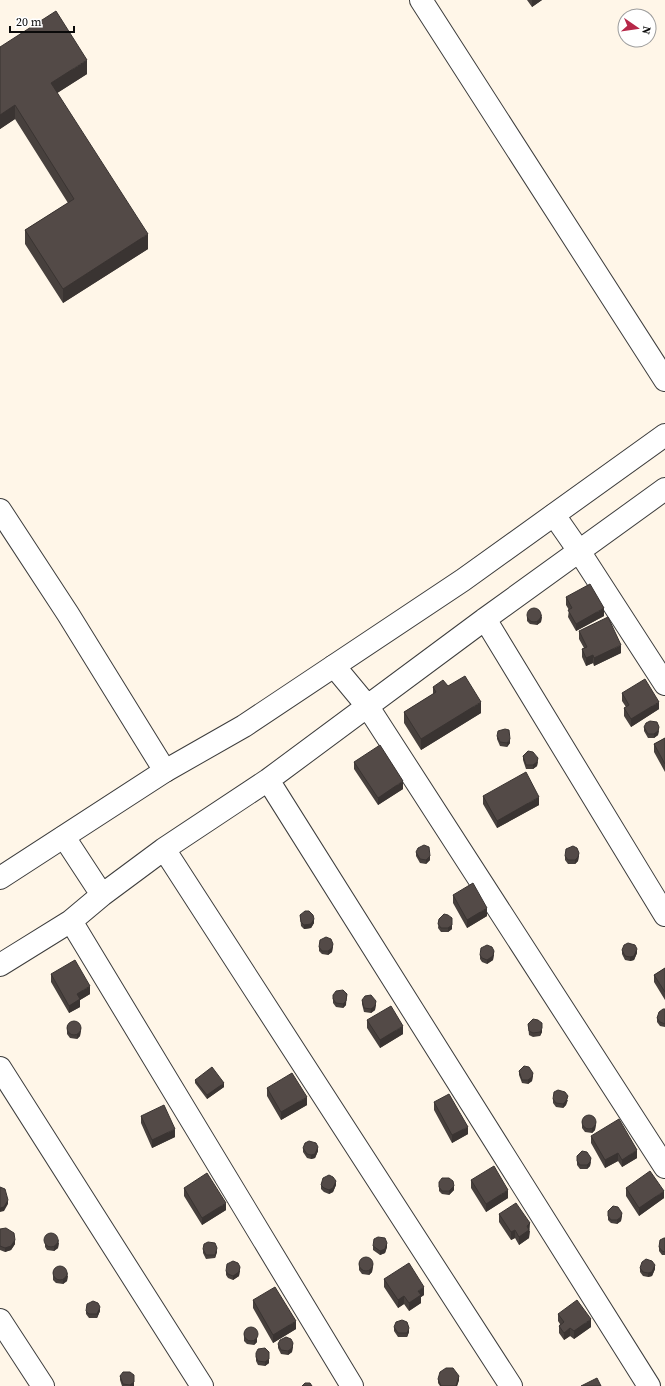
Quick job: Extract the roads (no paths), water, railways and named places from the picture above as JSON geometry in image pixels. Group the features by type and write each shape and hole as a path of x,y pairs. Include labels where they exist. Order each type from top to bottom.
{"street":[{"path":"421,0 665,380"},
{"path":"0,878 164,771 244,726 463,580 665,435"},
{"path":"0,965 72,921 164,849 268,780 485,619 665,489"},
{"path":"0,510 68,614 164,771"},
{"path":"554,515 665,684"},
{"path":"485,619 665,915"},
{"path":"334,666 368,707 665,1167"},
{"path":"268,780 644,1384"},
{"path":"64,837 102,896"},
{"path":"164,849 511,1386"},
{"path":"72,921 352,1386"},
{"path":"0,1068 202,1386"},
{"path":"0,1320 42,1386"}]}
